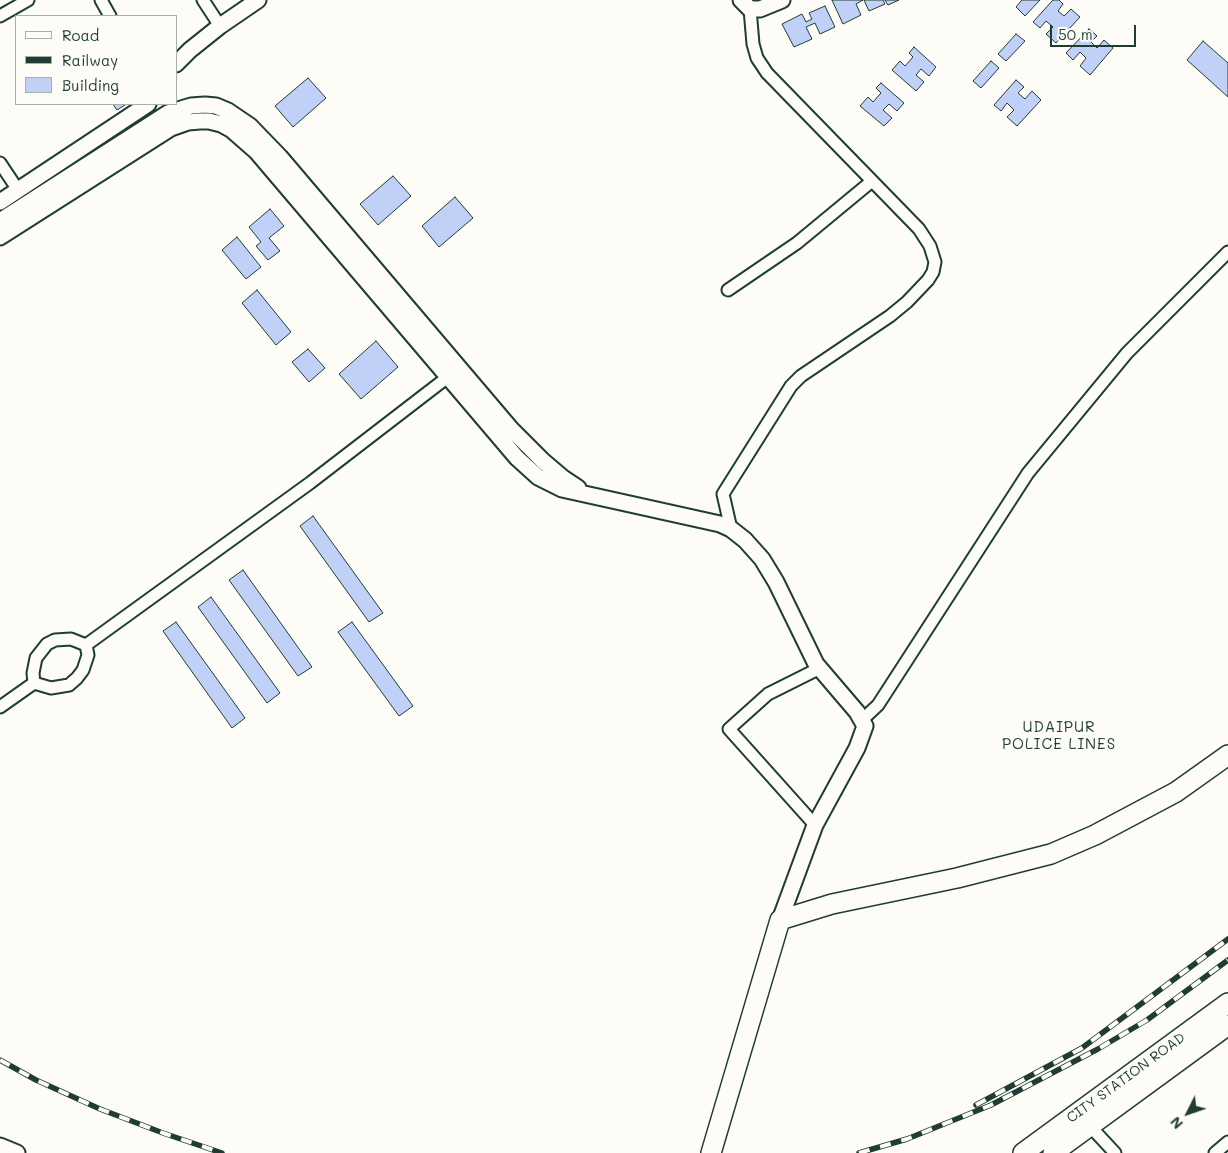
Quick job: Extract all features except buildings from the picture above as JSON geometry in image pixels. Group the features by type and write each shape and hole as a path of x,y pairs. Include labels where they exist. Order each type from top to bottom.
{"main road":[{"path":"711,1153 780,920 832,904 957,878 1051,854 1095,835 1176,792 1228,756"},
{"name":"CITY STATION ROAD","path":"1023,1153 1228,1003"},
{"name":"CITY STATION ROAD","path":"1053,1153 1228,1025"}],"street":[{"path":"0,16 28,0"},
{"path":"101,0 109,15"},
{"path":"203,0 220,26"},
{"path":"178,62 220,26 258,0"},
{"path":"731,529 723,494 791,386 801,376 890,316 919,291 933,272 935,262 933,252 925,237 767,73 757,58 746,5 760,10 782,0"},
{"path":"0,202 146,105"},
{"path":"0,221 168,112 191,106 216,106 240,118 264,139 454,372 527,468 562,489 720,524 731,529 745,540 768,569 813,658 865,726 857,748 815,825 780,920"},
{"path":"0,237 171,128 188,122 200,121 221,124 232,130 256,151 454,372"},
{"path":"0,163 18,190"},
{"path":"728,290 797,243 872,181"},
{"path":"862,720 878,704 1028,473 1127,353 1228,252"},
{"path":"86,645 310,483 454,372"},
{"path":"34,682 33,673 36,658 47,644 55,640 71,640 86,645"},
{"path":"34,682 51,688 69,684 83,670 88,655 86,645"},
{"path":"815,825 729,729 768,694 820,668"},
{"path":"0,707 34,682"},
{"path":"1090,1126 1115,1153"},
{"path":"1215,1153 1228,1142"},
{"path":"0,1146 17,1153"}],"railway":[{"path":"976,1105 1082,1048 1228,939"},
{"path":"859,1153 907,1139 991,1105 1098,1049 1147,1020 1228,960"},
{"path":"0,1060 36,1080 100,1109 222,1153"}],"district":[{"name":"UDAIPUR POLICE LINES","path":"1059,736"}]}
